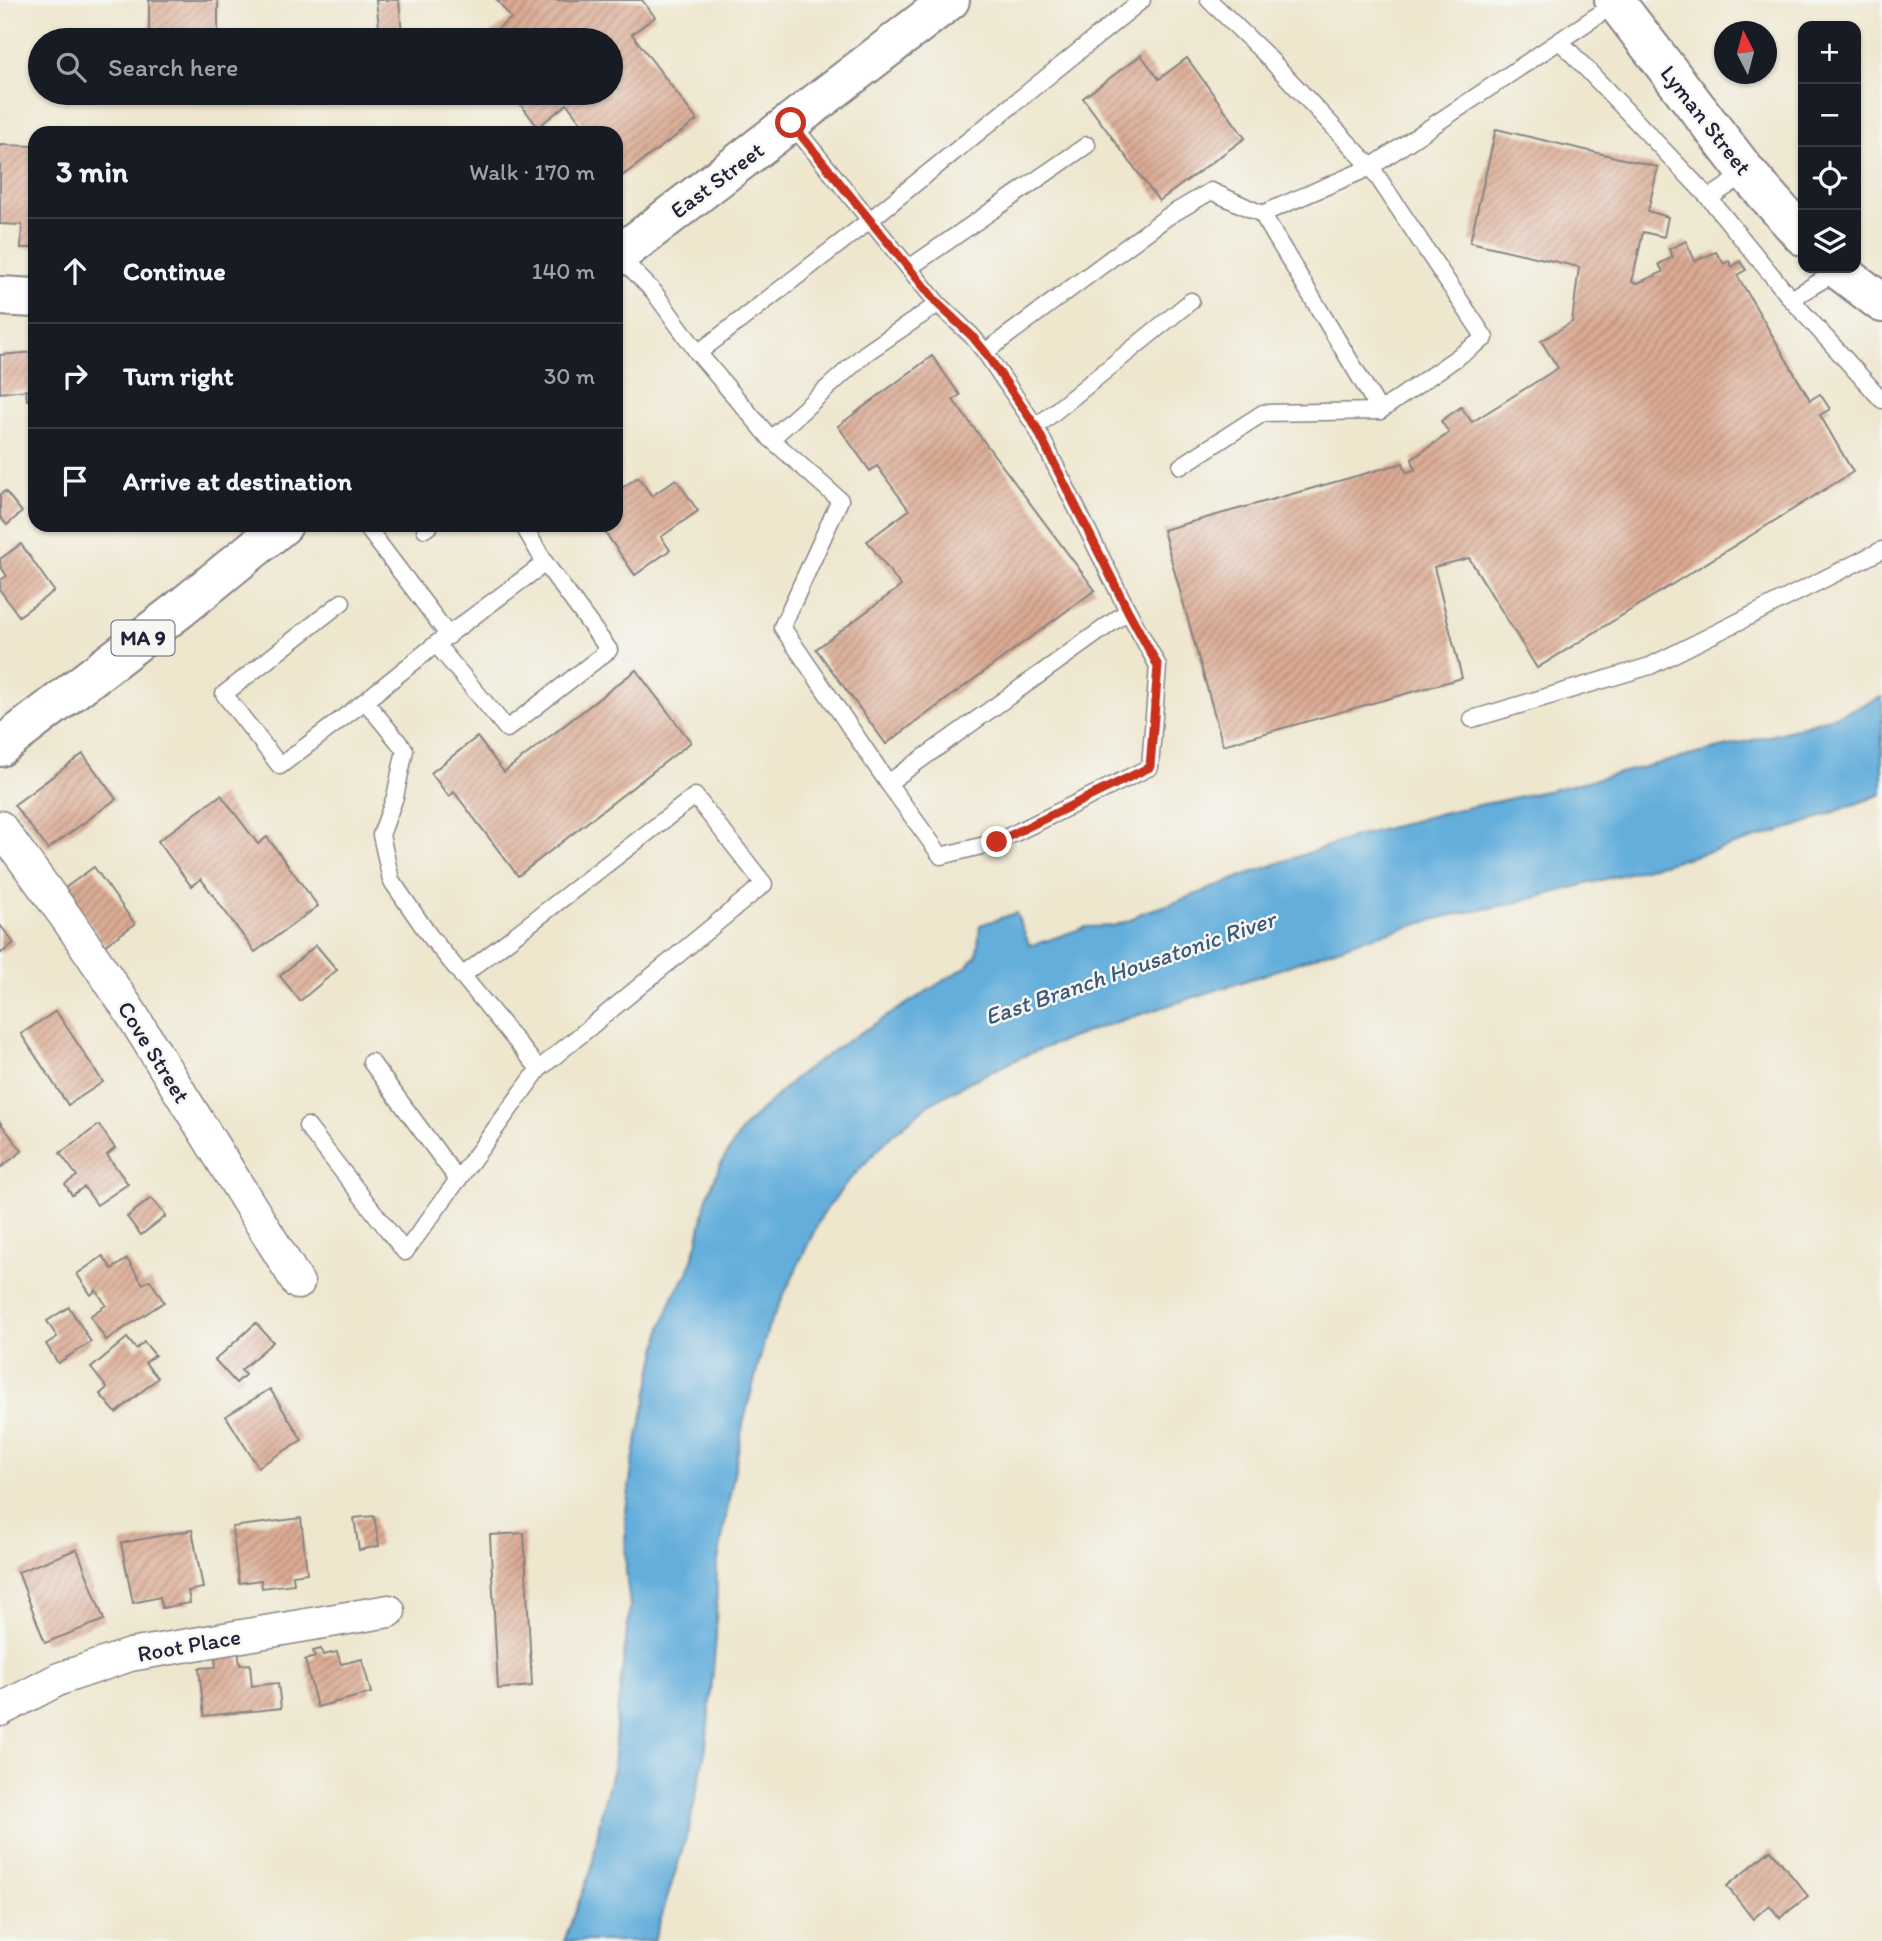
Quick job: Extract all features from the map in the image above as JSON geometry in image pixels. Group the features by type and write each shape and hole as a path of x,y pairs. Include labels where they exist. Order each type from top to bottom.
{"main road":[{"name":"East Street","path":"623,251 950,0"},
{"name":"Lyman Street","path":"1617,1 1747,173 1798,230"},
{"path":"1843,273 1882,303"},
{"path":"0,296 28,298"},
{"name":"MA 9","path":"0,747 180,609 274,532"}],"street":[{"name":"Cove Street","path":"0,827 129,1010 298,1283"},
{"name":"Root Place","path":"0,1710 59,1679 130,1655 388,1611"}],"lane":[{"path":"698,353 870,220 1142,0"},
{"path":"1181,466 1263,413 1380,411 1485,338 1371,166 1265,54 1209,0"},
{"path":"1262,214 1371,166 1617,1"},
{"path":"1560,41 1709,198 1791,299 1882,400"},
{"path":"623,262 654,292 698,353 771,439 840,500 782,627 941,856 997,842 1150,767 1158,666 1036,427 985,352 938,304 791,123"},
{"path":"909,268 1087,145"},
{"path":"1709,198 1747,173"},
{"path":"985,352 1167,217 1210,191 1262,214 1380,411"},
{"path":"1791,299 1832,273"},
{"path":"1036,427 1191,301"},
{"path":"771,439 866,353 938,304"},
{"path":"370,532 507,729 609,650 545,563 527,532"},
{"path":"1472,719 1650,666 1882,550"},
{"path":"342,602 224,694 280,766 545,563"},
{"path":"888,783 1128,611"},
{"path":"365,701 405,750 395,797 381,835 391,880 429,935 539,1069"},
{"path":"307,1126 405,1252 539,1069 764,884 695,796 462,976"},
{"path":"371,1062 458,1180"}],"water":[{"name":"East Branch Housatonic River","path":"1882,697 1882,794 1797,826 1727,847 1511,904 1448,916 1360,940 1263,975 1098,1028 1028,1054 971,1081 927,1106 890,1137 851,1178 822,1215 768,1328 743,1424 717,1566 716,1638 706,1747 689,1828 654,1941 564,1941 592,1867 601,1814 613,1768 630,1606 626,1573 625,1518 633,1460 662,1327 674,1294 688,1273 706,1200 720,1165 744,1127 795,1078 838,1047 967,966 977,955 980,925 1016,913 1029,944 1034,945 1086,927 1113,926 1141,913 1348,839 1442,813 1555,789 1785,732"}],"building":[{"path":"149,0 218,0 218,28 149,28"},
{"path":"376,0 399,0 401,28 379,28"},
{"path":"497,0 642,0 655,17 632,34 697,120 623,175 623,126 584,126 568,105 623,105 623,28 498,28 511,18"},
{"path":"1141,55 1159,79 1187,58 1245,138 1159,201 1083,98"},
{"path":"521,105 566,105 539,126"},
{"path":"1496,129 1658,167 1648,211 1668,217 1664,237 1643,232 1632,282 1638,283 1663,272 1659,264 1673,257 1669,249 1686,241 1695,261 1716,252 1724,264 1729,261 1732,267 1740,261 1746,270 1737,275 1810,400 1820,394 1830,409 1820,415 1853,472 1537,668 1469,558 1434,567 1462,678 1223,745 1163,530 1403,463 1406,472 1415,470 1412,459 1449,433 1441,421 1461,407 1472,422 1558,368 1541,341 1572,322 1579,267 1470,242"},
{"path":"0,145 28,146 28,248 21,248 22,225 0,224"},
{"path":"28,353 28,400 26,390 0,393 0,355"},
{"path":"932,356 960,395 953,400 1095,590 886,744 816,649 901,586 867,541 909,510 877,466 870,471 838,426"},
{"path":"638,477 652,496 676,479 698,511 661,537 670,550 635,575 605,532 623,532 623,487"},
{"path":"5,491 22,512 7,525 0,517 0,495"},
{"path":"21,544 54,591 19,616 0,590 0,580 7,576 0,566 0,559"},
{"path":"636,670 691,742 518,876 454,792 449,797 431,773 477,737 504,772"},
{"path":"83,754 116,799 48,849 14,805"},
{"path":"221,795 258,844 267,837 318,906 255,952 201,879 191,886 158,841"},
{"path":"94,867 135,924 105,945 65,888"},
{"path":"0,925 14,943 0,954"},
{"path":"316,945 337,970 300,1001 280,976"},
{"path":"56,1011 103,1082 68,1105 21,1034"},
{"path":"0,1122 22,1151 0,1168"},
{"path":"99,1125 115,1148 107,1155 128,1184 97,1205 84,1187 72,1195 65,1184 77,1176 60,1153"},
{"path":"151,1198 166,1216 141,1235 127,1217"},
{"path":"103,1256 112,1269 127,1259 143,1284 150,1280 164,1302 106,1340 90,1316 106,1305 96,1290 91,1295 77,1274"},
{"path":"69,1307 91,1342 58,1363 46,1344 57,1337 47,1321"},
{"path":"256,1323 273,1342 241,1370 245,1375 236,1383 215,1360"},
{"path":"127,1338 136,1349 144,1342 155,1355 145,1363 158,1378 116,1413 100,1394 107,1388 91,1368"},
{"path":"270,1389 302,1440 258,1467 226,1416"},
{"path":"374,1516 379,1546 359,1550 354,1518"},
{"path":"301,1518 307,1573 293,1575 294,1584 262,1588 261,1580 239,1583 232,1527"},
{"path":"192,1530 203,1588 188,1591 190,1603 162,1608 160,1597 133,1603 121,1543"},
{"path":"524,1533 532,1686 498,1689 490,1535"},
{"path":"77,1549 104,1620 45,1643 18,1572"},
{"path":"238,1649 240,1665 250,1664 252,1686 278,1683 281,1708 204,1716 199,1668 216,1667 214,1651"},
{"path":"321,1649 323,1655 337,1652 341,1664 362,1659 371,1693 317,1707 305,1660 315,1657 313,1651"},
{"path":"1771,1850 1808,1896 1780,1918 1769,1905 1753,1919 1727,1886"}],"route":[{"path":"791,123 938,304 985,352 1036,427 1158,666 1150,767 997,842"}]}
